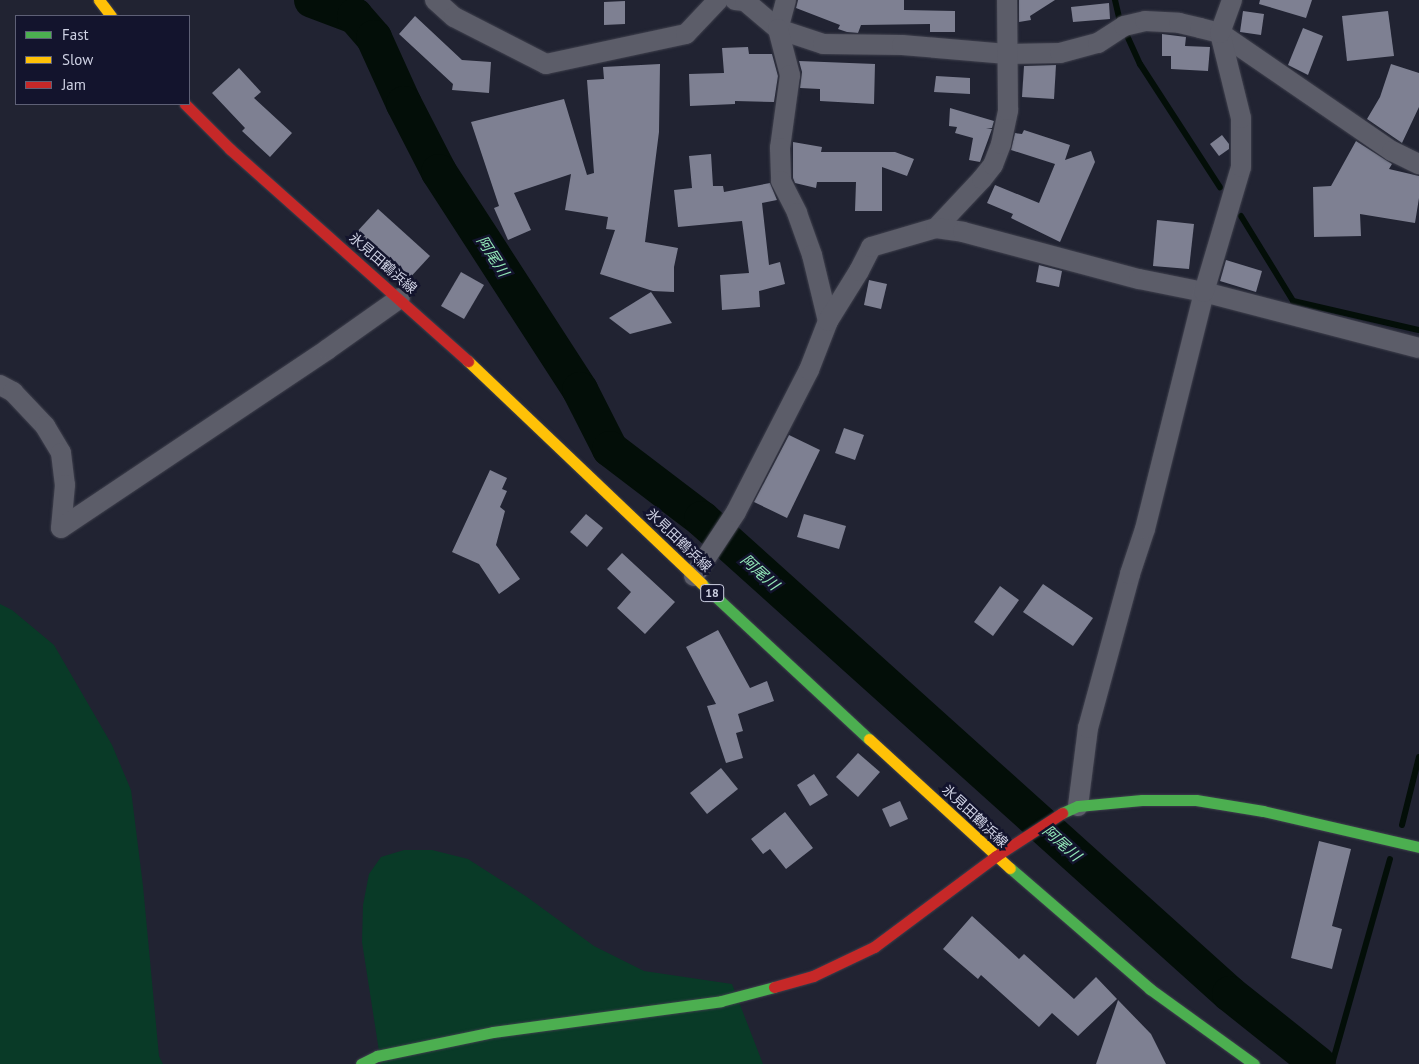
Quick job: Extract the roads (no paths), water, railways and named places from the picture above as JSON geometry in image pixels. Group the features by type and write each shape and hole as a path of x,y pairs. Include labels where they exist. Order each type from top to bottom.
{"main road":[{"path":"99,0 110,15"},
{"name":"氷見田鶴浜線","path":"186,105 230,149 400,298 532,419 694,576 996,856 1150,989 1254,1064"},
{"path":"360,1064 377,1056 493,1032 721,1001 814,976 874,947 996,856 1053,817 1078,806 1142,800 1196,800 1263,811 1419,847"}],"street":[{"path":"435,0 454,17 546,64 686,34 718,0"},
{"path":"735,0 745,1 778,29 823,44 902,45 1007,54 1060,52 1098,43 1124,26 1145,21 1179,23 1220,33 1392,151 1419,164"},
{"path":"786,0 778,29 790,76 780,148 781,181 797,213 812,255 828,321"},
{"path":"936,228 993,165 1001,144 1008,110 1007,0"},
{"path":"1078,806 1088,728 1130,574 1145,529 1204,292 1242,167 1241,118 1220,33 1232,0"},
{"path":"694,576 736,512 809,370 828,321 859,271 871,247 936,228 963,232 1139,279 1204,292 1419,348"},
{"path":"0,385 14,392 45,426 61,453 65,485 61,528 328,349 400,298"}],"waterway":[{"name":"阿尾川","path":"312,0 355,16 374,38 404,104 439,172 580,390 610,449 702,519 1230,994 1318,1064"},
{"path":"1115,0 1119,18 1140,64 1220,187"},
{"path":"1241,216 1293,301 1419,330"},
{"path":"1402,825 1419,757"},
{"path":"1332,1064 1390,859"}]}
